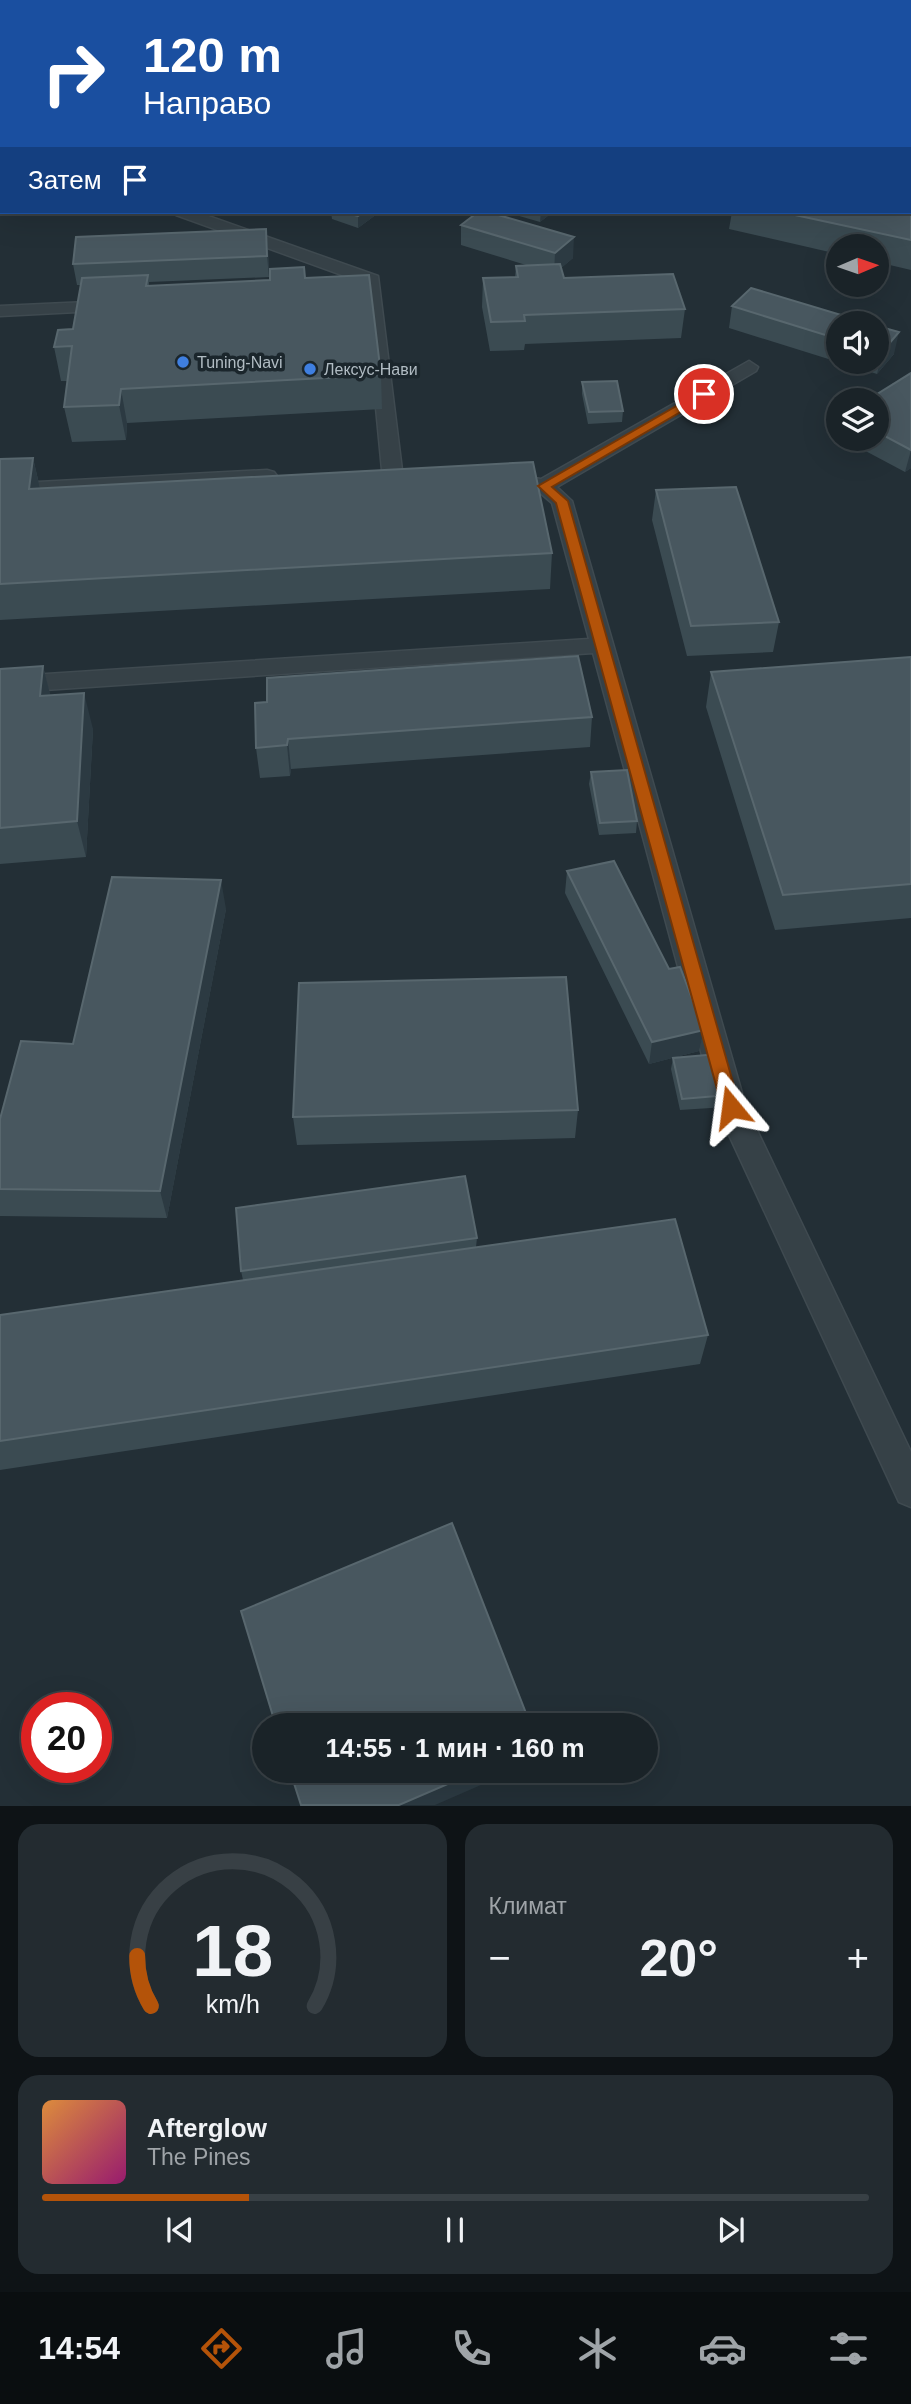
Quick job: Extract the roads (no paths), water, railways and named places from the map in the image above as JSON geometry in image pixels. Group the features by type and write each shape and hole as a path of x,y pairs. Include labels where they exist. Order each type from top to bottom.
{"lane":[{"path":"188,214 372,280 366,295 392,470"},
{"path":"0,311 124,306"},
{"path":"544,486 749,367"},
{"path":"365,471 419,472"},
{"path":"0,489 284,475"},
{"path":"487,478 544,486 562,501 731,1107 911,1490"},
{"path":"0,685 602,645"}],"place":[{"name":"Tuning-Navi","path":"183,362"},
{"name":"Лексус-Нави","path":"310,369"}]}
